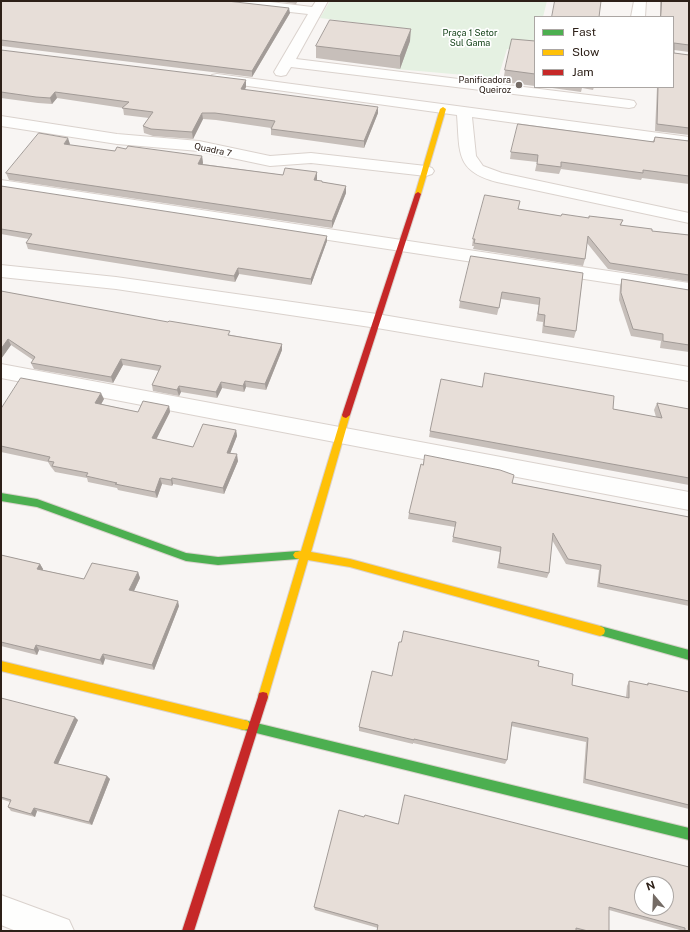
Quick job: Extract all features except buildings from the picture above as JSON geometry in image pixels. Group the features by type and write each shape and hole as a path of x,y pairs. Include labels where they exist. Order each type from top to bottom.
{"street":[{"path":"228,1 319,6 288,62 273,85"},
{"path":"638,16 640,1"},
{"path":"288,62 629,104"},
{"path":"203,76 689,142"},
{"path":"626,134 631,88"},
{"path":"188,931 254,728 339,436 426,171 443,109"},
{"path":"464,112 468,156 477,169 497,177 689,218"},
{"name":"Quadra 7","path":"7,126 117,139 199,146 270,161 311,158 426,171"},
{"path":"1,185 689,289"},
{"path":"1,271 116,283 377,321 689,374"},
{"path":"1,371 689,501"},
{"path":"1,498 37,503 186,557 218,561 304,555 350,563 689,655"},
{"path":"1,666 689,834"},
{"path":"1,910 58,931"}],"green space":[{"name":"Praça 1 Setor Sul Gama","path":"330,1 547,1 543,16 534,16 534,49 507,49 498,78 396,69 409,29 320,18"}],"traffic: fast":[{"path":"1,497 37,503 186,557 218,561 298,555"},
{"path":"600,631 689,655"},
{"path":"244,725 689,834"}],"traffic: slow":[{"path":"418,194 443,109"},
{"path":"263,697 346,415"},
{"path":"298,555 350,563 600,631"},
{"path":"1,666 244,725"}],"traffic: jam":[{"path":"346,415 418,194"},
{"path":"188,931 263,697"}],"place":[{"name":"Panificadora Queiroz","path":"519,85"}]}
